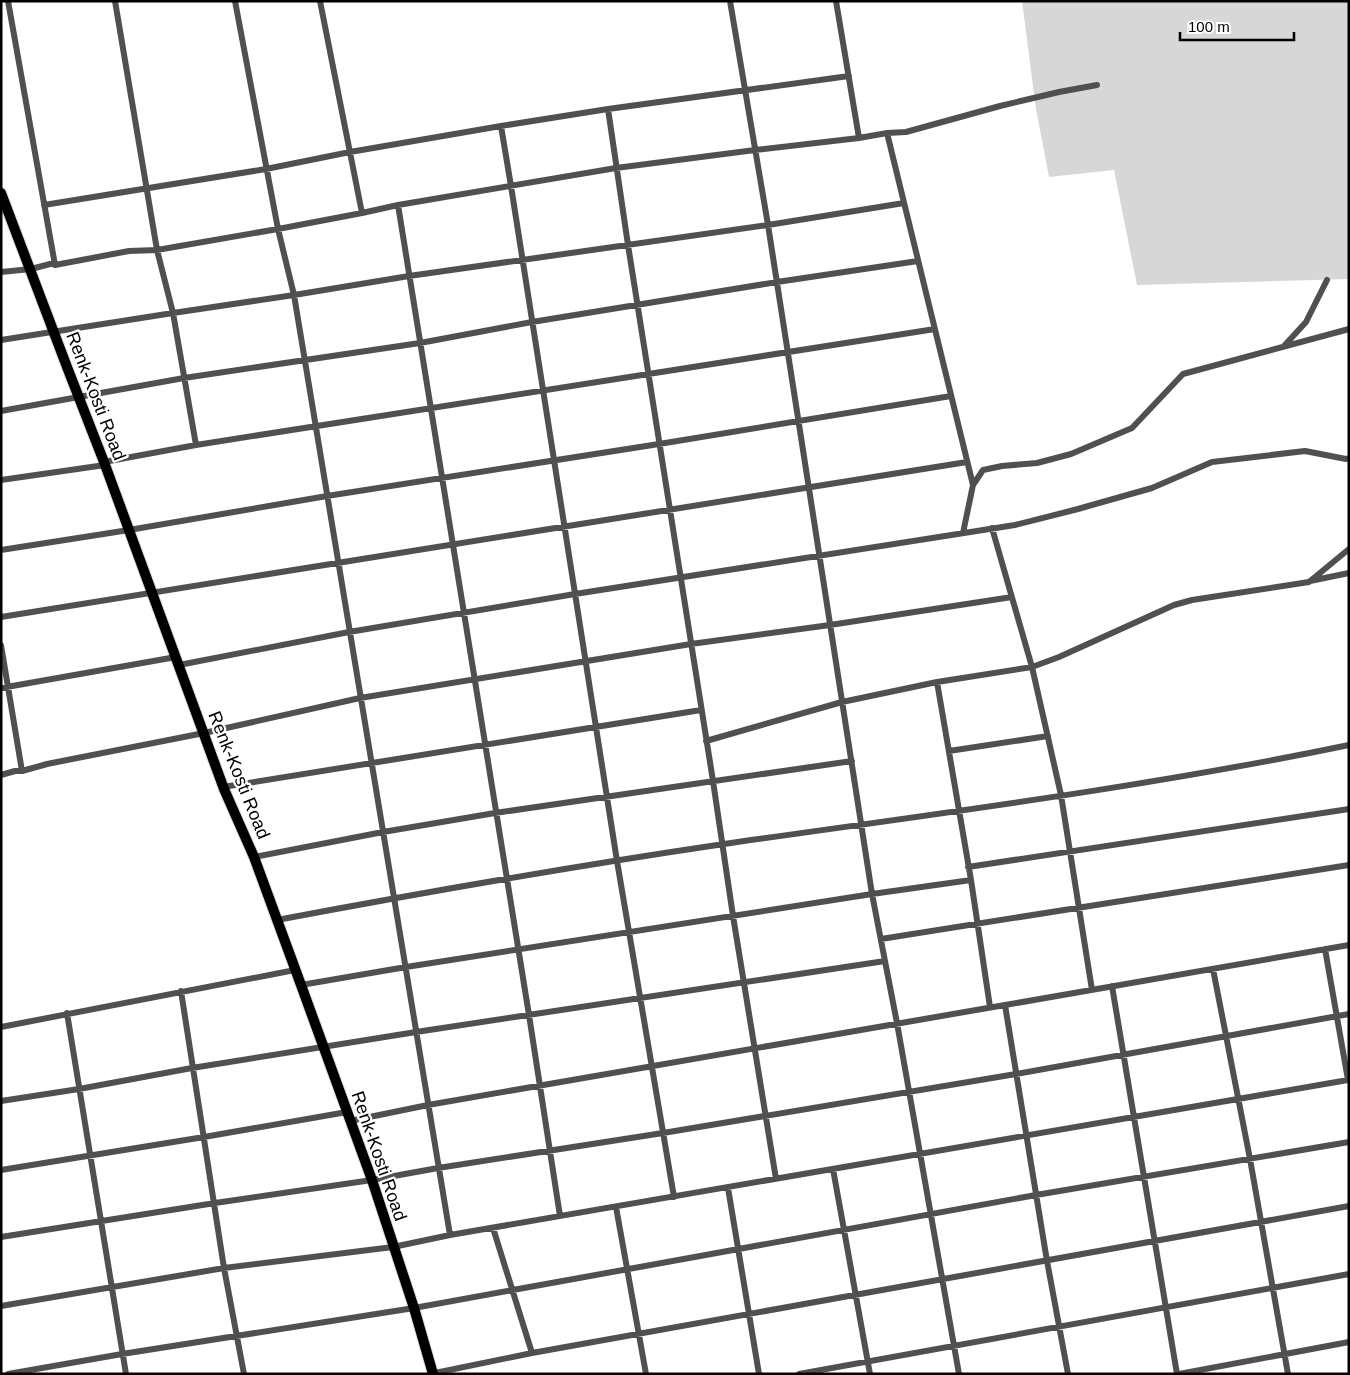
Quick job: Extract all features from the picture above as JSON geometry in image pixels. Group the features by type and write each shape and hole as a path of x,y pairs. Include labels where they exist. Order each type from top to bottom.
{"main road":[{"name":"Renk-Kosti Road","path":"1,193 105,464 223,787 254,857 278,920 372,1180 414,1308 433,1374"}],"street":[{"path":"8,1 55,265"},
{"path":"115,1 158,250 173,313 196,445"},
{"path":"235,1 266,169 294,296 450,1235"},
{"path":"320,1 362,213"},
{"path":"730,1 768,225 872,894 932,1214 959,1374"},
{"path":"836,1 859,138"},
{"path":"44,205 266,169 350,152 500,126 848,76"},
{"path":"1,272 31,269 54,263 55,265 129,251 158,250 398,205 616,168 906,132 1000,106 1096,85"},
{"path":"608,109 637,305 776,1179"},
{"path":"500,126 523,260 617,861 674,1197"},
{"path":"887,133 973,485"},
{"path":"1,340 294,296 409,276 768,225 904,203"},
{"path":"398,205 560,1216"},
{"path":"1,411 184,378 420,343 532,322 918,261"},
{"path":"1284,347 1306,322 1327,280"},
{"path":"1,480 105,464 196,445 935,329"},
{"path":"963,533 973,485 982,470 1037,463 1070,454 1132,428 1183,374 1349,329"},
{"path":"1,550 951,396"},
{"path":"5,688 1015,524 1078,509 1152,488 1212,462 1305,451 1349,458"},
{"path":"1,617 452,543 564,527 967,462"},
{"path":"992,528 1032,667 1062,795 1092,990"},
{"path":"1309,582 1349,549"},
{"path":"706,741 842,702 937,682 1032,667 1059,657 1174,605 1192,600 1309,582 1349,573"},
{"path":"1,775 360,698 691,644 1012,597"},
{"path":"1,645 5,688 22,772"},
{"path":"937,682 971,880 990,1007"},
{"path":"223,787 701,710"},
{"path":"949,751 1048,736"},
{"path":"278,920 394,898 617,861 1225,769 1349,745"},
{"path":"254,857 495,813 852,761"},
{"path":"968,867 1349,809"},
{"path":"881,939 1349,865"},
{"path":"301,985 629,932 971,880"},
{"path":"1,1170 204,1138 428,1106 1349,945"},
{"path":"1,1306 224,1268 393,1247 450,1235 833,1170 1134,1116 1349,1081 1325,949"},
{"path":"1,1101 416,1032 885,961"},
{"path":"1213,969 1239,1099 1288,1374"},
{"path":"1,1027 295,970"},
{"path":"1112,986 1178,1374 1349,1342"},
{"path":"181,991 224,1268 244,1374"},
{"path":"1005,1005 1047,1260 1068,1374"},
{"path":"67,1013 126,1374"},
{"path":"1,1237 663,1133 1016,1074 1349,1014"},
{"path":"8,1374 513,1291 1036,1195 1349,1142"},
{"path":"833,1170 870,1374"},
{"path":"728,1188 759,1374"},
{"path":"429,1374 532,1353 1349,1206"},
{"path":"616,1207 646,1374"},
{"path":"493,1228 532,1353"},
{"path":"799,1374 1349,1274"}],"shaded area":[{"path":"1022,1 1349,1 1349,279 1137,285 1114,170 1049,177 1036,109"}]}
